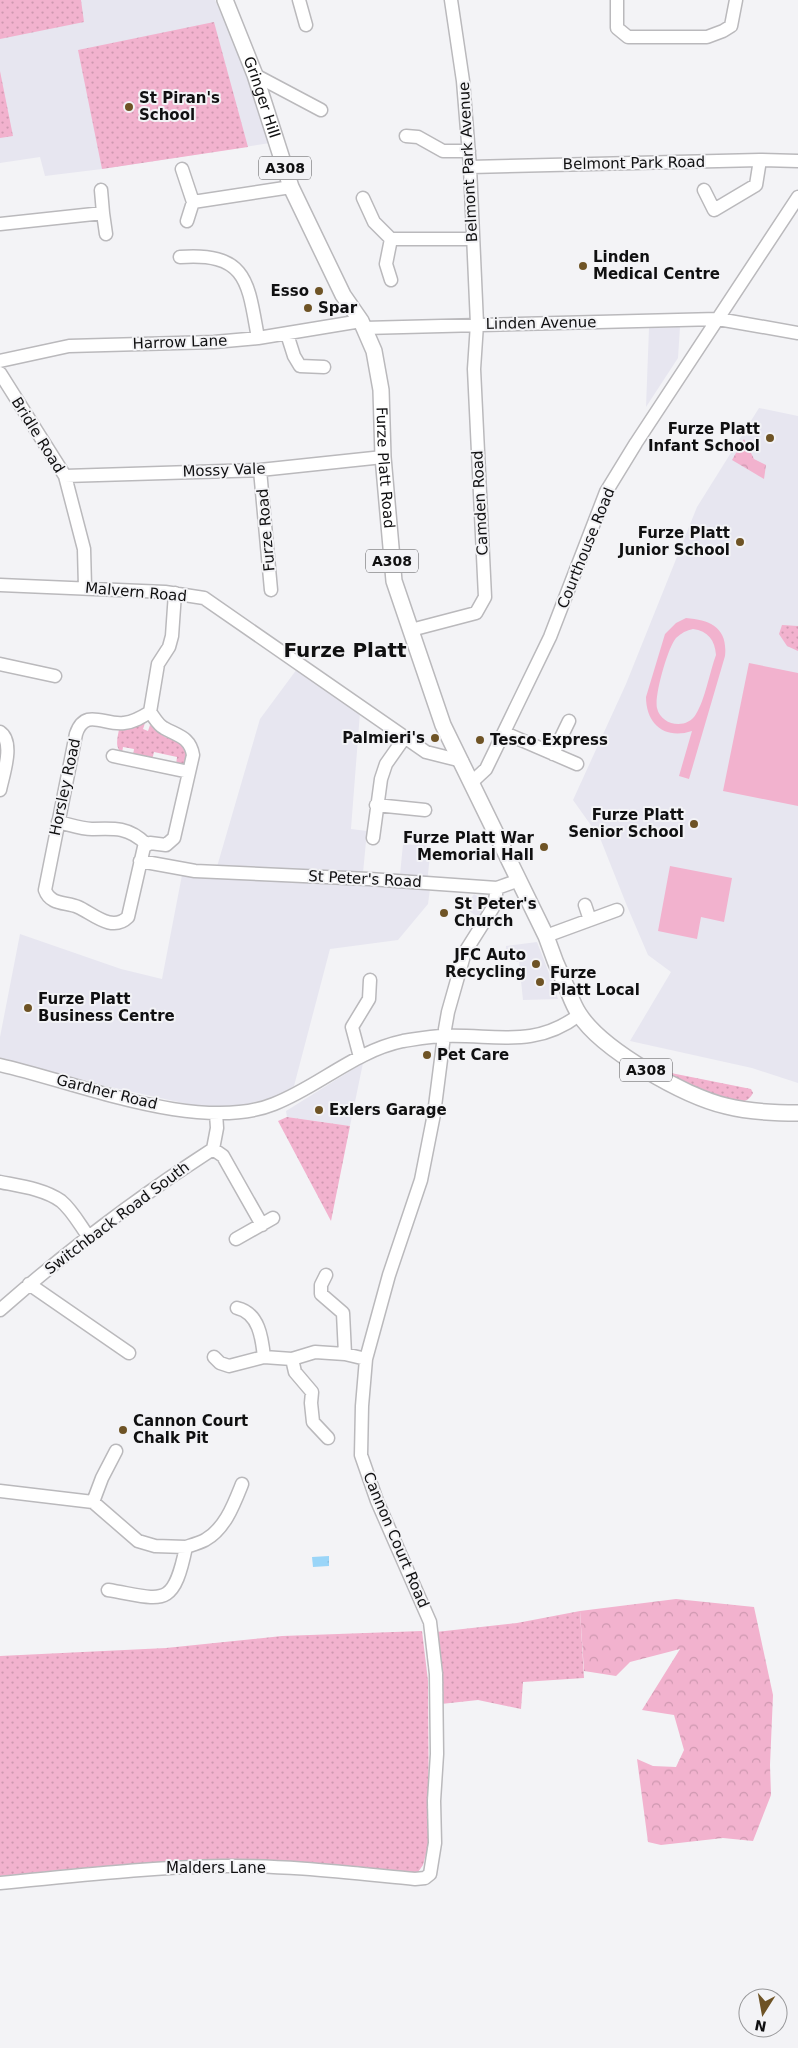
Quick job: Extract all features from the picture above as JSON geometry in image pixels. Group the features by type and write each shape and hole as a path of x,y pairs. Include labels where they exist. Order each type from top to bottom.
{"main road":[{"name":"Gringer Hill","path":"225,0 255,74 291,187 343,295 362,324"},
{"name":"Furze Platt Road","path":"362,324 374,352 381,390 383,457 394,581 443,725 546,936 555,964 579,1015 609,1045 640,1067 680,1089 725,1106 753,1110 798,1112"}],"street":[{"path":"299,0 302,20"},
{"name":"Belmont Park Avenue","path":"451,0 464,80 477,324"},
{"path":"616,0 617,28 628,37 650,38 707,37 723,31 731,26 736,0"},
{"path":"255,74 321,110"},
{"path":"406,136 418,137 443,151 469,151"},
{"path":"704,190 714,210 737,198 756,185 760,160"},
{"name":"Belmont Park Road","path":"470,167 760,160 798,161"},
{"path":"182,169 193,202 187,221"},
{"path":"193,202 291,187"},
{"path":"100,190 106,234"},
{"name":"Courthouse Road","path":"472,782 486,769 550,637 606,492 798,197"},
{"path":"363,198 374,222 391,239 472,239"},
{"path":"0,224 103,213"},
{"path":"391,239 386,264 391,280"},
{"path":"180,257 199,256 235,267 248,286 258,338"},
{"name":"Linden Avenue","path":"362,324 477,324 718,319 798,333"},
{"name":"Harrow Lane","path":"0,360 69,346 214,342 362,324"},
{"name":"Camden Road","path":"411,630 476,613 485,597 474,370 477,324"},
{"path":"287,334 294,356 300,366 324,367"},
{"name":"Bridle Road","path":"0,373 65,476 84,550 85,587"},
{"name":"Mossy Vale","path":"65,476 260,470 383,457"},
{"name":"Furze Road","path":"260,470 272,590"},
{"name":"Malvern Road","path":"0,585 85,587 175,593 204,598 426,752 462,761"},
{"path":"58,822 90,828 109,827 130,832 137,834 146,844 166,845 173,841 189,772 192,755 191,747 185,738 162,727 150,712 158,664 170,647 175,593"},
{"path":"0,664 55,676"},
{"name":"Horsley Road","path":"140,861 130,913 122,921 112,922 95,918 80,908 52,900 46,894 45,886 76,734 80,725 90,719 124,723 134,721 150,712"},
{"path":"553,754 569,721"},
{"path":"0,732 4,735 8,745 0,790"},
{"path":"505,733 577,764"},
{"path":"373,838 380,779 386,764 405,737"},
{"path":"113,756 189,772"},
{"path":"376,805 425,810"},
{"path":"140,861 146,844"},
{"name":"St Peter's Road","path":"140,861 182,870 369,879 498,888 519,880"},
{"name":"Cannon Court Road","path":"430,1874 435,1843 434,1801 437,1754 436,1674 430,1622 377,1501 361,1455 362,1406 366,1359 389,1275 421,1180 434,1114 448,1012 465,952 494,906 498,888"},
{"path":"585,906 590,920"},
{"path":"546,936 618,910"},
{"path":"360,1057 352,1027 369,999 370,980"},
{"path":"236,1239 267,1222 223,1156 213,1149 217,1128 216,1113 254,1110 272,1105 374,1050 402,1042 445,1032 513,1039 546,1033 568,1024 579,1015"},
{"name":"Gardner Road","path":"0,1065 122,1098 185,1111 216,1113"},
{"name":"Switchback Road South","path":"0,1310 88,1236 159,1184 213,1149"},
{"path":"0,1182 48,1194 62,1202 88,1236"},
{"path":"326,1275 321,1285 321,1294 343,1312 345,1354"},
{"path":"29,1284 129,1353"},
{"path":"237,1308 245,1310 251,1316 262,1334 264,1357"},
{"path":"214,1357 220,1363 228,1366 264,1357 292,1359 315,1352 345,1354 366,1359"},
{"path":"292,1359 295,1372 312,1392 310,1403 313,1422 328,1438"},
{"path":"93,1502 102,1478 116,1452"},
{"path":"0,1491 93,1502 138,1541 155,1546 186,1547 205,1540 217,1530 228,1516 242,1484"},
{"path":"108,1590 159,1598 169,1593 182,1566 186,1547"},
{"name":"Malders Lane","path":"0,1883 161,1868 224,1866 330,1871 415,1879 424,1878 430,1874"}],"shaded area":[{"name":"St Piran's School","path":"0,0 215,0 247,71 270,143 45,176 40,157 0,163"},
{"path":"680,327 678,358 646,407 649,328"},
{"name":"Furze Platt Senior School","path":"759,408 798,416 798,1083 752,1068 630,1041 671,972 648,955 600,838 573,800 626,684 697,507"},
{"path":"297,669 360,712 351,829 367,831 363,873 400,875 403,844 431,846 428,874 430,889 428,904 398,940 330,949 294,1086 275,1097 228,1109 192,1105 106,1086 0,1058 0,1037 20,934 121,969 162,979 182,875 214,877 260,719"},
{"path":"474,894 489,904 479,918 465,908"},
{"path":"537,942 558,999 523,1000 519,962 505,961 506,946"},
{"path":"363,1063 350,1126 287,1117 286,1111"}],"green space":[{"path":"0,0 81,0 84,22 0,39"},
{"path":"214,22 248,147 102,169 78,50"},
{"path":"0,71 13,136 0,138"},
{"path":"744,439 754,459 766,465 764,479 732,460"},
{"path":"686,618 710,624 721,632 725,646 725,656 689,779 679,776 692,731 673,733 659,728 649,715 646,697 665,634 676,623","holes":["689,630 698,630 710,637 716,655 705,693 696,714 687,722 675,724 664,719 659,714 657,708 662,672 669,651 676,638"]},
{"path":"782,625 798,626 798,651 787,646 779,634"},
{"path":"749,663 798,673 798,806 723,791"},
{"path":"145,723 143,729 148,731 150,725 165,737 178,741 187,751 185,765 176,765 177,757 154,752 152,760 133,756 134,749 123,747 122,753 120,751 117,742 119,729"},
{"path":"670,866 732,878 724,922 701,917 697,939 658,931"},
{"path":"666,1069 671,1073 751,1089 753,1093 745,1101 722,1099 668,1078"},
{"path":"287,1117 350,1126 331,1221 278,1121"},
{"path":"676,1599 754,1607 773,1695 770,1765 771,1795 753,1841 723,1838 661,1845 648,1842 637,1759 653,1766 676,1767 684,1750 674,1715 642,1710 680,1649 630,1662 616,1676 584,1671 580,1611"},
{"path":"580,1611 584,1678 523,1682 521,1709 478,1700 441,1704 436,1632 517,1623"},
{"path":"422,1631 428,1681 429,1843 423,1865 416,1875 231,1860 81,1868 0,1876 0,1656 166,1648 282,1636"}],"water":[{"path":"329,1556 329,1566 313,1567 312,1557"}],"place":[{"name":"St Piran's School","path":"129,107"},
{"name":"Linden Medical Centre","path":"583,266"},
{"name":"Esso","path":"319,291"},
{"name":"Spar","path":"308,308"},
{"name":"Furze Platt Infant School","path":"770,438"},
{"name":"Furze Platt Junior School","path":"740,542"},
{"name":"Palmieri's","path":"435,738"},
{"name":"Tesco Express","path":"480,740"},
{"name":"Furze Platt Senior School","path":"694,824"},
{"name":"Furze Platt War Memorial Hall","path":"544,847"},
{"name":"St Peter's Church","path":"444,913"},
{"name":"JFC Auto Recycling","path":"536,964"},
{"name":"Furze Platt Local","path":"540,982"},
{"name":"Furze Platt Business Centre","path":"28,1008"},
{"name":"Pet Care","path":"427,1055"},
{"name":"Exlers Garage","path":"319,1110"},
{"name":"Cannon Court Chalk Pit","path":"123,1430"}],"district":[{"name":"Furze Platt","path":"345,650"}]}
